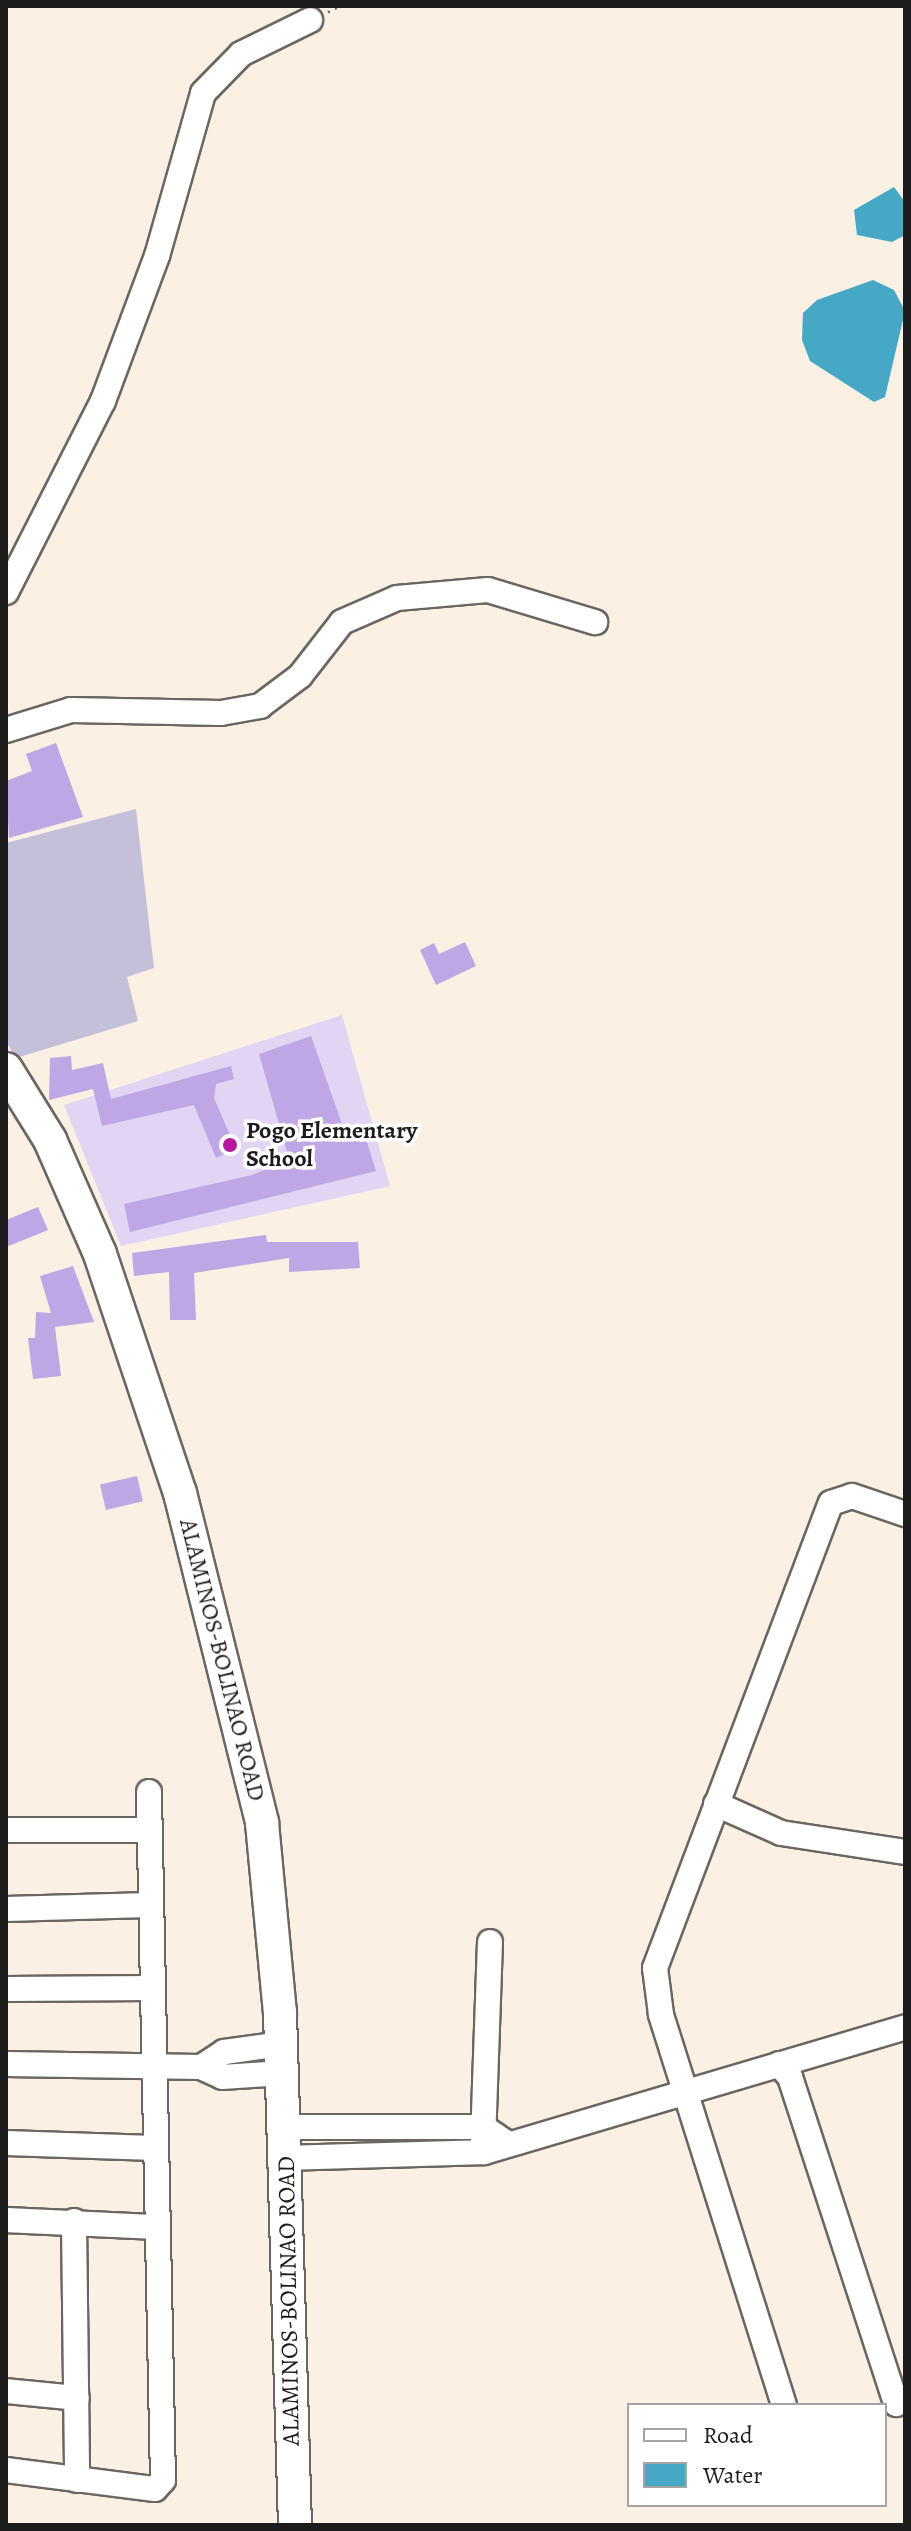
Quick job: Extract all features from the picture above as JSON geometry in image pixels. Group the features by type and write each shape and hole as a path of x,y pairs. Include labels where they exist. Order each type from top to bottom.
{"main road":[{"name":"ALAMINOS-BOLINAO ROAD","path":"6,1069 50,1140 100,1254 180,1493 262,1823 286,2143 295,2525"}],"street":[{"path":"6,592 103,401 157,256 203,93 241,54 310,20"},
{"path":"6,730 51,713 116,706 221,713 260,706 300,676 342,622 397,598 488,590 595,622"},
{"path":"783,2403 686,2093 655,1968 831,1503 852,1496 905,1514"},
{"path":"6,2470 155,2489 163,2480 149,1792"},
{"path":"716,1804 781,1833 905,1852"},
{"path":"6,1830 149,1830"},
{"path":"6,1909 149,1905"},
{"path":"484,2152 490,1942"},
{"path":"6,1989 151,1988"},
{"path":"286,2143 484,2152 905,2027"},
{"path":"6,2064 201,2067 224,2052 282,2058"},
{"path":"779,2064 790,2077 895,2413"},
{"path":"286,2143 483,2127 507,2143"},
{"path":"6,2143 154,2148"},
{"path":"6,2220 156,2227"},
{"path":"74,2221 77,2480"},
{"path":"6,2391 77,2398"}],"shaded area":[{"path":"136,809 154,968 127,977 138,1021 16,1058 6,1041 6,843"},
{"name":"Pogo Elementary School","path":"342,1015 390,1186 121,1246 64,1105"}],"water":[{"path":"894,187 905,202 905,235 892,242 857,235 854,210"},
{"path":"873,280 894,290 905,311 885,397 874,402 810,361 802,340 803,313 817,300"}],"building":[{"path":"56,743 83,817 9,838 6,781 32,771 26,754"},
{"path":"465,942 476,966 436,985 420,950 434,943 439,954"},
{"path":"311,1036 348,1141 365,1136 376,1171 130,1232 124,1204 252,1175 289,1159 259,1054"},
{"path":"71,1056 72,1070 103,1063 111,1099 231,1066 234,1079 216,1084 214,1098 236,1149 216,1158 194,1105 102,1126 93,1089 49,1100 50,1058"},
{"path":"38,1207 48,1230 6,1247 6,1220"},
{"path":"266,1235 267,1242 358,1242 360,1268 289,1272 289,1258 194,1273 196,1320 170,1320 169,1272 134,1276 132,1253"},
{"path":"73,1266 94,1322 55,1327 61,1376 33,1379 28,1338 35,1338 36,1312 51,1313 40,1276"},
{"path":"137,1476 143,1501 106,1510 100,1485"}],"place":[{"name":"Pogo Elementary School","path":"230,1145"}]}
